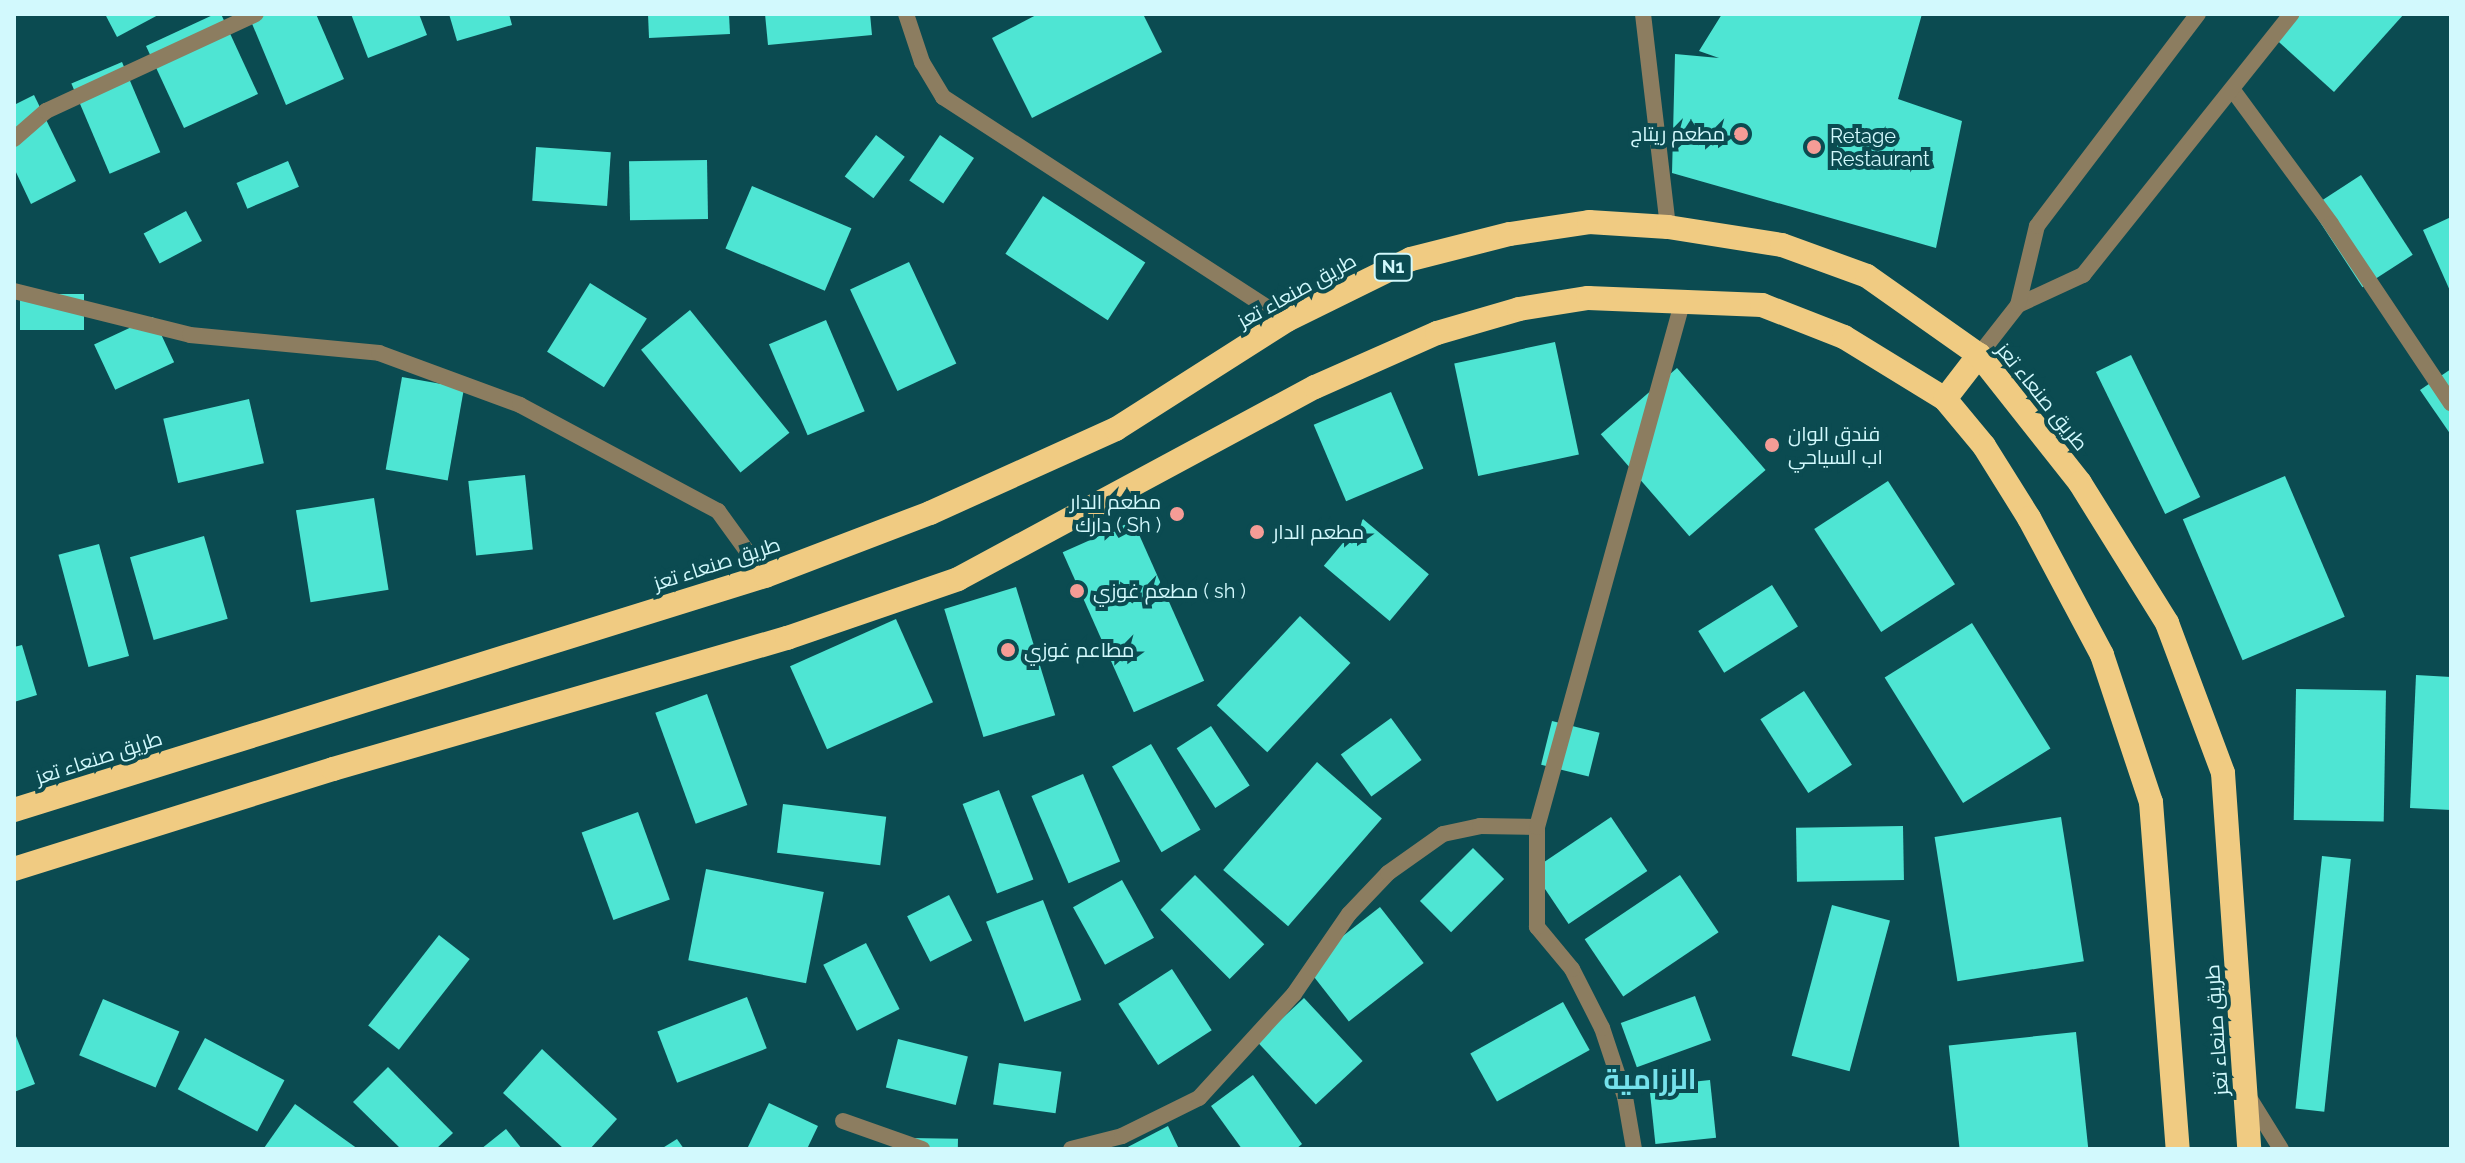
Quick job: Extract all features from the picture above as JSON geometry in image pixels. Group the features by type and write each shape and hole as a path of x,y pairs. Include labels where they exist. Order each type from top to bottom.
{"highway":[{"name":"طريق صنعاء تعز","path":"14,810 765,576 930,513 1116,429 1287,320 1411,259 1510,234 1589,222 1668,227 1782,245 1867,276 1979,355 2080,483 2167,623 2223,773 2249,1149"},
{"path":"14,869 333,769 787,638 958,579 1315,387 1437,333 1519,309 1588,298 1762,305 1844,337 1945,399 1984,446 2029,518 2102,655 2151,802 2178,1149"},
{"path":"1945,399 1979,355"}],"street":[{"path":"14,139 46,111 256,14"},
{"path":"906,14 922,62 943,97 1287,320"},
{"path":"1643,14 1668,227"},
{"path":"1979,355 2018,305 2037,226 2198,14"},
{"path":"2018,305 2083,275 2291,14"},
{"path":"2232,89 2331,224 2451,403"},
{"path":"14,291 190,335 379,353 520,405 718,511 765,576"},
{"path":"1634,1149 1625,1097 1602,1028 1572,969 1537,927 1537,827 1683,300"},
{"path":"1071,1149 1122,1136 1199,1098 1294,994 1349,914 1388,873 1443,834 1480,826 1537,827"},
{"path":"2246,1092 2281,1149"},
{"path":"843,1121 922,1149"}],"building":[{"path":"105,14 160,14 117,37"},
{"path":"221,14 258,94 184,128 146,46"},
{"path":"248,14 316,14 344,79 286,105"},
{"path":"351,14 419,14 427,35 368,58"},
{"path":"449,14 509,14 512,25 457,41"},
{"path":"648,14 729,14 730,34 649,38"},
{"path":"765,14 870,14 872,35 768,45"},
{"path":"1038,14 1143,14 1162,52 1032,118 992,38"},
{"name":"Retage Restaurant","path":"1722,14 1922,14 1898,99 1962,121 1936,248 1672,173 1675,54 1719,58 1699,51"},
{"path":"2286,14 2404,14 2334,92 2269,33"},
{"path":"122,62 160,152 110,174 71,83"},
{"path":"34,95 76,181 31,204 14,168 14,105"},
{"path":"876,135 905,157 873,198 845,177"},
{"path":"940,135 974,158 943,204 909,181"},
{"path":"536,147 611,152 607,206 532,201"},
{"path":"707,160 708,219 630,220 629,161"},
{"path":"288,161 299,187 247,209 236,183"},
{"path":"2361,175 2413,255 2362,287 2311,208"},
{"path":"752,186 851,228 825,291 725,249"},
{"path":"1043,196 1145,262 1108,320 1005,254"},
{"path":"186,211 202,241 160,264 144,234"},
{"path":"2451,217 2451,293 2423,230"},
{"path":"909,262 956,364 897,391 850,289"},
{"path":"590,283 647,319 604,387 547,352"},
{"path":"20,294 84,294 84,330 20,330"},
{"path":"690,310 789,433 740,472 641,350"},
{"path":"153,317 174,362 115,390 94,344"},
{"path":"826,320 865,411 808,435 769,344"},
{"path":"1555,342 1579,454 1478,476 1454,363"},
{"path":"2131,355 2200,497 2165,514 2096,372"},
{"path":"1677,368 1766,470 1689,536 1601,434"},
{"path":"2451,369 2451,435 2420,390"},
{"path":"402,377 464,388 448,481 386,470"},
{"path":"1391,392 1423,468 1346,501 1314,425"},
{"path":"249,399 264,463 178,483 163,419"},
{"path":"525,475 533,550 476,556 468,481"},
{"path":"2285,476 2345,617 2243,660 2183,519"},
{"path":"1888,481 1955,584 1881,632 1814,529"},
{"path":"374,498 389,590 311,602 296,510"},
{"path":"1363,519 1429,574 1390,621 1324,566"},
{"path":"1133,521 1204,681 1134,712 1063,552"},
{"path":"204,536 228,619 154,640 130,557"},
{"path":"99,544 129,656 88,667 58,555"},
{"path":"1772,585 1798,627 1724,673 1698,631"},
{"path":"1016,587 1055,715 983,737 944,609"},
{"path":"1300,616 1350,663 1267,752 1217,705"},
{"path":"896,619 933,702 827,749 790,666"},
{"path":"1972,623 2050,749 1963,803 1885,678"},
{"path":"22,645 37,695 14,702 14,647"},
{"path":"2416,675 2451,677 2451,810 2410,808"},
{"path":"2296,689 2386,691 2384,822 2294,820"},
{"path":"1804,691 1852,765 1808,793 1760,719"},
{"path":"707,694 747,805 696,824 655,713"},
{"path":"1391,718 1422,760 1371,797 1341,754"},
{"path":"1552,721 1600,733 1589,777 1541,765"},
{"path":"1211,726 1250,786 1215,808 1177,748"},
{"path":"1151,744 1200,830 1162,852 1112,766"},
{"path":"1317,762 1382,818 1288,926 1223,870"},
{"path":"1083,774 1120,861 1069,883 1031,796"},
{"path":"999,790 1033,880 997,894 963,804"},
{"path":"783,804 886,817 880,865 777,853"},
{"path":"638,812 670,899 613,920 582,833"},
{"path":"1611,817 1647,871 1569,924 1532,870"},
{"path":"2061,817 2084,961 1957,981 1935,837"},
{"path":"1903,826 1904,880 1797,882 1796,828"},
{"path":"1473,848 1504,879 1451,932 1420,901"},
{"path":"2322,856 2351,859 2324,1112 2295,1109"},
{"path":"706,869 824,892 806,983 688,960"},
{"path":"1195,875 1264,944 1230,979 1160,910"},
{"path":"1680,875 1719,932 1623,997 1585,939"},
{"path":"1122,880 1154,938 1105,965 1073,907"},
{"path":"949,895 972,940 930,962 907,916"},
{"path":"1043,900 1081,1000 1024,1022 986,922"},
{"path":"1832,905 1890,921 1850,1071 1792,1056"},
{"path":"1380,907 1424,963 1349,1021 1305,965"},
{"path":"439,935 470,959 399,1050 368,1026"},
{"path":"866,943 900,1009 857,1031 823,965"},
{"path":"1172,969 1212,1030 1158,1065 1118,1004"},
{"path":"1695,996 1711,1040 1637,1067 1621,1023"},
{"path":"747,997 767,1048 677,1083 657,1031"},
{"path":"1304,998 1363,1061 1316,1105 1257,1042"},
{"path":"103,999 179,1031 156,1088 79,1055"},
{"path":"1563,1002 1590,1050 1497,1101 1470,1053"},
{"path":"14,1031 35,1084 14,1092"},
{"path":"2076,1032 2088,1149 1960,1149 1949,1045"},
{"path":"205,1038 284,1080 257,1131 178,1089"},
{"path":"898,1039 968,1056 956,1105 886,1088"},
{"path":"542,1049 617,1119 590,1149 564,1149 503,1093"},
{"path":"999,1063 1061,1072 1056,1113 993,1105"},
{"path":"388,1067 453,1133 436,1149 401,1149 353,1102"},
{"path":"1253,1075 1302,1144 1296,1149 1242,1149 1211,1106"},
{"path":"1710,1080 1716,1138 1655,1144 1649,1086"},
{"path":"769,1103 818,1126 807,1149 747,1149"},
{"path":"295,1104 358,1149 264,1148"},
{"path":"1168,1126 1179,1149 1124,1149"},
{"path":"506,1129 522,1149 481,1149"},
{"path":"910,1138 958,1139 958,1149 910,1149"},
{"path":"677,1139 684,1149 661,1149"}],"place":[{"name":"مطعم ريتاج","path":"1741,134"},
{"name":"Retage Restaurant","path":"1814,147"},
{"name":"فندق الوان اب السياحي","path":"1772,445"},
{"name":"مطعم الدار دارك ( Sh )","path":"1177,514"},
{"name":"مطعم الدار","path":"1257,532"},
{"name":"مطعم غوزي ( sh )","path":"1077,591"},
{"name":"مطاعم غوزي","path":"1008,650"}],"district":[{"name":"الزرامية","path":"1650,1080"}]}
